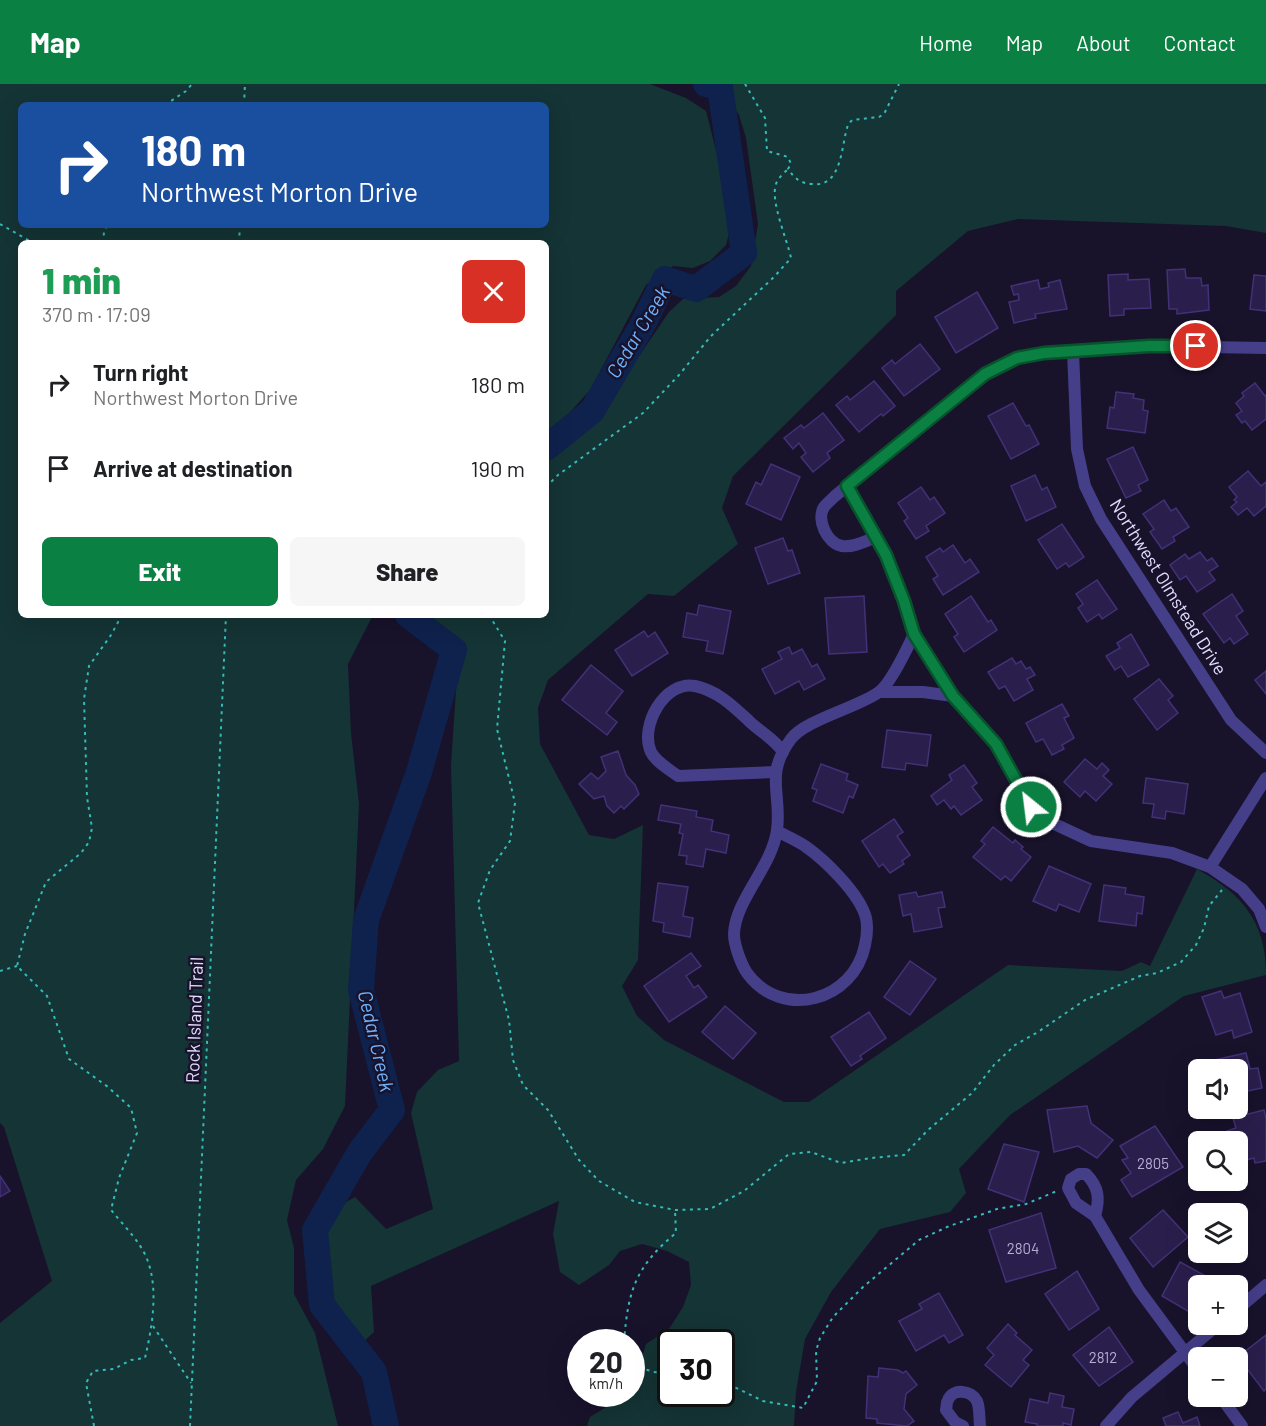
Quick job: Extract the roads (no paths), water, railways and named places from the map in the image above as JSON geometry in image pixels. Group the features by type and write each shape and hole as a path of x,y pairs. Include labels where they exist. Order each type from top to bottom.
{"street":[{"path":"876,537 842,546 828,538 822,522 823,508 985,374 1017,358 1073,351 1149,346 1266,348"},
{"name":"Northwest Olmstead Drive","path":"1073,351 1077,449 1086,486 1101,519 1231,720 1266,753"},
{"path":"847,486 886,555 914,634 953,696 996,744 1031,807 1048,821 1091,842 1172,853 1210,867 1242,889 1259,909 1266,927"},
{"path":"880,692 897,668 914,634"},
{"path":"776,772 678,776 651,752 649,737 651,718 657,706 668,694 682,686 694,686 721,696 782,748 783,752"},
{"path":"777,831 805,846 828,866 859,900 866,917 867,933 863,952 853,975 834,991 812,1000 782,998 762,987 747,973 738,954 734,936 737,915 768,859 777,831 776,772 783,752 792,737 802,730 880,692 923,692 953,696"},
{"path":"1210,867 1266,778"},
{"path":"1095,1216 1098,1192 1086,1174 1079,1174 1071,1179 1068,1188 1076,1203 1095,1216 1139,1290 1188,1357"},
{"path":"1248,1300 1266,1286"},
{"path":"1106,1426 1132,1397 1206,1335"},
{"path":"963,1426 955,1422 946,1410 948,1399 955,1393 963,1391 976,1400 980,1426"},
{"path":"1228,1407 1242,1426"}],"waterway":[{"name":"Cedar Creek","path":"549,446 592,411 642,326 665,279 696,289 744,253 720,87 706,84"},
{"name":"Cedar Creek","path":"386,1426 374,1372 322,1305 315,1230 360,1152 392,1110 361,990 366,920 419,772 454,650 412,618"}]}
